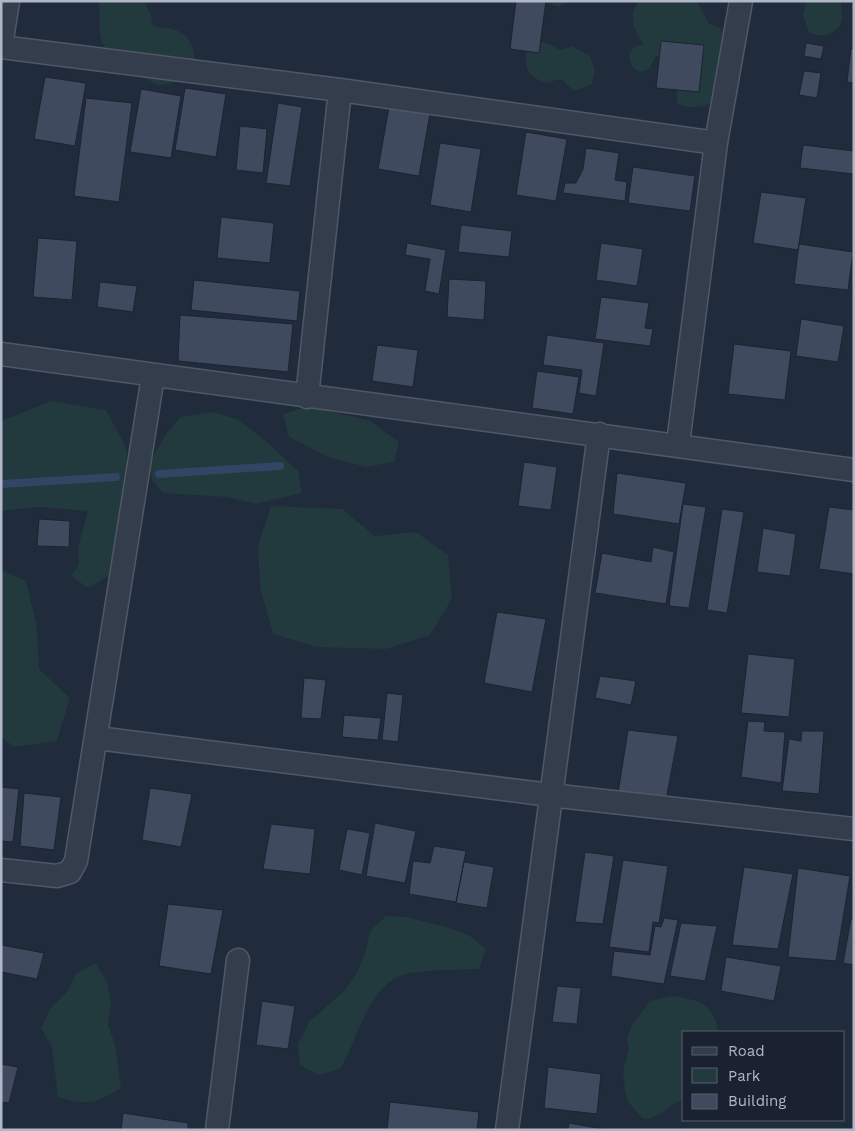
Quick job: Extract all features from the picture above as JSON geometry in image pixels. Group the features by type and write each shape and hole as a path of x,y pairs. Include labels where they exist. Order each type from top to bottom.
{"street":[{"path":"8,1 1,47 340,90 716,143"},
{"path":"678,444 716,143 741,1"},
{"path":"306,397 340,90"},
{"path":"1,354 306,397 678,444 854,470"},
{"path":"1,870 57,876 70,872 76,861 153,376"},
{"path":"507,1130 599,434"},
{"path":"97,738 550,795 854,829"},
{"path":"217,1130 238,960"}],"green space":[{"path":"99,1 144,1 151,15 153,26 173,29 187,37 191,43 194,57 194,65 188,79 159,86 140,71 110,53 106,49 101,36"},
{"path":"543,1 571,1 558,7"},
{"path":"640,1 697,1 709,24 719,27 723,34 723,43 719,53 722,59 714,102 696,107 677,103 676,87 661,56 656,56 649,69 641,72 634,69 629,56 630,53 635,47 644,44 633,23 633,11"},
{"path":"806,1 841,1 842,19 839,27 821,36 809,32 803,15"},
{"path":"537,42 547,43 560,50 572,46 590,56 595,71 592,84 575,91 561,80 548,83 532,76 527,67 527,49"},
{"path":"51,401 106,410 126,447 128,483 112,574 88,588 71,576 79,564 78,548 88,511 39,507 1,511 1,421"},
{"path":"309,406 370,421 399,442 394,462 366,467 328,457 289,437 283,414"},
{"path":"213,412 237,419 266,441 298,471 302,493 256,504 227,497 163,493 153,482 149,468 166,434 181,417"},
{"path":"271,506 342,509 375,536 416,532 448,555 452,599 430,635 386,649 316,647 273,634 260,588 258,546"},
{"path":"1,570 26,581 37,627 39,669 70,698 57,741 14,747 1,737"},
{"path":"386,916 407,917 450,928 470,936 486,949 479,969 423,971 395,978 376,997 369,1008 340,1069 319,1075 300,1065 298,1044 309,1022 344,991 356,974 365,954 370,931"},
{"path":"95,963 107,981 111,1004 108,1025 115,1044 121,1088 98,1100 77,1102 58,1097 52,1048 41,1028 50,1009 66,993 76,974"},
{"path":"672,996 697,1001 709,1008 713,1014 718,1031 682,1031 682,1101 674,1104 656,1116 643,1119 628,1102 623,1071 629,1049 627,1038 631,1027 650,1001"}],"building":[{"path":"516,1 546,1 539,53 510,49"},
{"path":"661,41 704,45 699,92 656,88"},
{"path":"806,43 824,46 821,59 804,56"},
{"path":"851,48 854,49 854,83 847,82"},
{"path":"804,71 821,73 817,98 799,95"},
{"path":"45,77 86,83 75,146 34,139"},
{"path":"185,88 226,94 216,157 175,150"},
{"path":"141,89 181,96 171,158 130,152"},
{"path":"86,98 132,103 119,202 74,196"},
{"path":"278,103 302,107 290,186 266,183"},
{"path":"389,107 430,113 419,176 378,169"},
{"path":"240,126 267,129 263,173 236,170"},
{"path":"526,132 567,139 556,201 516,195"},
{"path":"440,143 481,149 471,212 430,205"},
{"path":"803,145 854,151 854,174 800,168"},
{"path":"586,148 619,153 615,180 627,182 625,201 563,193 565,183 576,183 583,169"},
{"path":"633,167 695,176 690,211 628,203"},
{"path":"761,192 806,198 798,250 753,243"},
{"path":"221,217 274,223 270,263 217,258"},
{"path":"461,225 512,231 509,257 458,252"},
{"path":"38,238 77,241 72,300 33,297"},
{"path":"407,243 446,250 439,294 425,291 430,259 405,255"},
{"path":"601,243 643,249 637,286 596,280"},
{"path":"799,244 853,252 848,290 794,284"},
{"path":"449,279 486,281 484,320 447,317"},
{"path":"194,280 300,291 297,321 191,310"},
{"path":"100,282 137,286 133,312 97,307"},
{"path":"601,297 649,303 645,328 653,329 650,346 595,339"},
{"path":"180,315 293,324 288,372 178,361"},
{"path":"801,319 844,326 838,362 796,356"},
{"path":"547,335 604,343 596,396 579,393 582,370 543,365"},
{"path":"734,344 791,351 785,400 728,394"},
{"path":"377,345 418,350 413,387 372,381"},
{"path":"537,371 579,377 573,414 532,408"},
{"path":"524,462 557,467 551,510 518,506"},
{"path":"617,473 686,483 679,524 613,514"},
{"path":"683,504 706,507 689,608 669,606"},
{"path":"829,507 854,510 854,574 819,569"},
{"path":"722,509 744,512 727,613 707,610"},
{"path":"39,519 70,521 69,547 37,546"},
{"path":"763,528 796,534 790,576 757,572"},
{"path":"653,547 674,552 666,604 595,593 602,553 651,562"},
{"path":"497,612 546,619 532,692 484,683"},
{"path":"748,654 795,659 789,717 741,713"},
{"path":"600,676 636,681 631,705 595,698"},
{"path":"304,678 326,680 321,719 301,718"},
{"path":"387,693 403,695 398,742 382,740"},
{"path":"344,715 381,718 378,740 342,737"},
{"path":"748,721 765,722 764,731 785,732 781,783 741,777"},
{"path":"628,730 678,736 666,800 618,793"},
{"path":"802,731 824,731 819,794 782,791 789,739 801,741"},
{"path":"1,787 19,789 13,842 1,841"},
{"path":"150,788 192,794 181,847 142,840"},
{"path":"24,793 61,797 54,850 20,846"},
{"path":"375,823 416,831 405,883 366,876"},
{"path":"271,824 315,829 310,874 263,869"},
{"path":"347,829 370,833 362,875 339,870"},
{"path":"434,846 466,851 456,902 409,894 413,861 430,863"},
{"path":"585,852 614,856 603,924 575,922"},
{"path":"623,860 668,866 659,923 653,922 649,952 609,947"},
{"path":"464,862 494,867 487,908 456,903"},
{"path":"744,867 793,874 778,949 732,945"},
{"path":"798,868 850,876 836,961 788,957"},
{"path":"168,904 223,910 211,974 159,966"},
{"path":"664,918 678,920 664,984 611,976 614,951 650,955 655,926 661,927"},
{"path":"851,919 854,920 854,965 843,963"},
{"path":"681,923 717,926 705,981 670,976"},
{"path":"1,945 44,953 37,979 1,972"},
{"path":"726,957 781,966 774,1001 721,991"},
{"path":"557,986 581,988 577,1024 552,1022"},
{"path":"262,1001 295,1006 288,1049 256,1045"},
{"path":"1,1064 18,1067 9,1103 1,1102"},
{"path":"548,1067 601,1074 597,1114 544,1108"},
{"path":"390,1102 479,1112 477,1130 387,1130"},
{"path":"123,1113 188,1123 188,1130 121,1130"},
{"path":"569,1123 608,1130 568,1130"}],"waterway":[{"path":"159,474 280,466"},
{"path":"1,484 116,477"}]}
